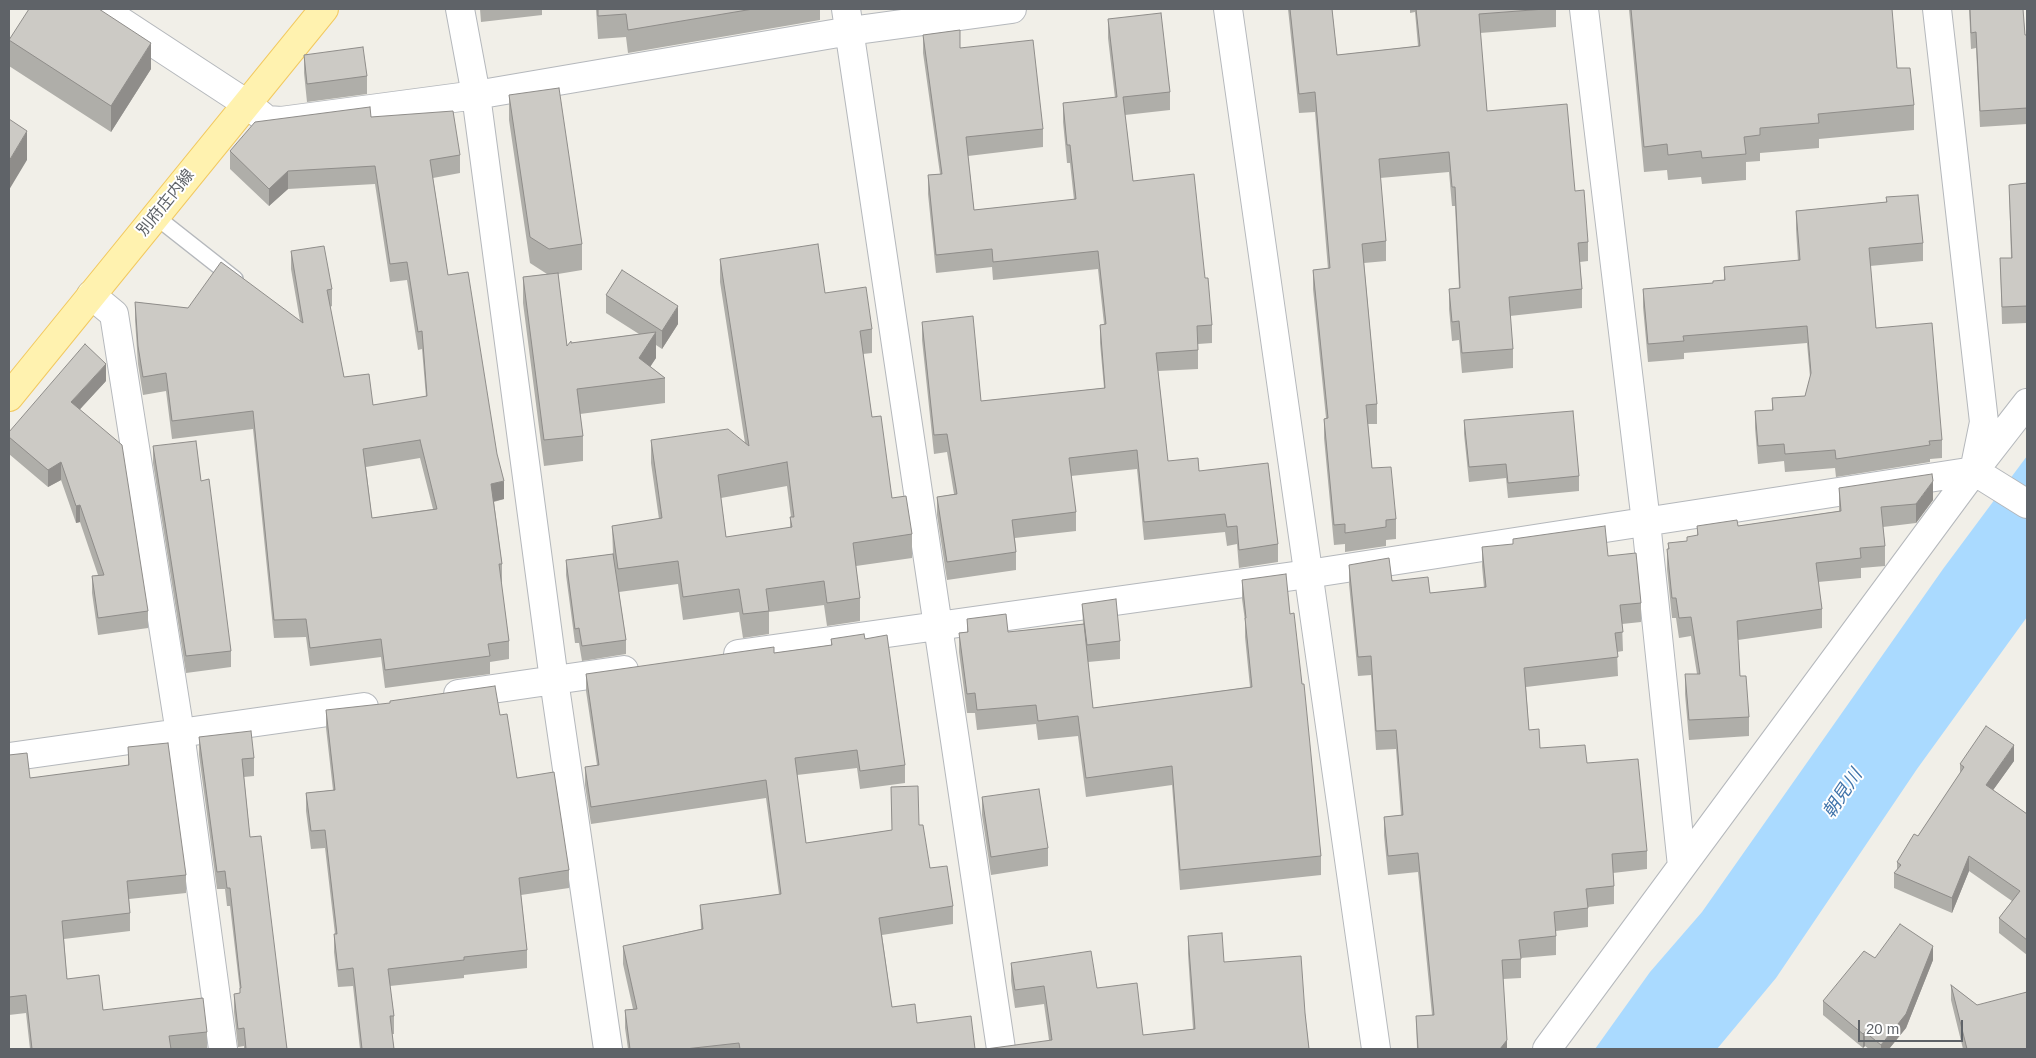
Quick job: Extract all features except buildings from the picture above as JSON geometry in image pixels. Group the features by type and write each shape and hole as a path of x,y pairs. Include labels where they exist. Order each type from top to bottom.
{"main road":[{"name":"別府庄内線","path":"9,397 324,9"}],"street":[{"path":"102,9 247,104 266,120 281,121 476,94 848,20 1012,9"},
{"path":"460,9 476,94 554,680 608,1049"},
{"path":"1228,9 1376,1049"},
{"path":"1584,9 1646,522 1682,866"},
{"path":"1937,9 1984,422 1982,475"},
{"path":"848,20 1002,1049"},
{"path":"91,295 114,314 180,733 223,1049"},
{"path":"1547,1049 1682,866 1982,475 2027,402"},
{"path":"712,658 1308,574 1646,522 1982,475 2027,504"},
{"path":"436,697 653,666"},
{"path":"9,757 387,704"}],"lane":[{"path":"155,216 247,288"}],"water":[{"name":"朝見川","path":"2027,456 2027,617 1917,769 1776,978 1717,1049 1595,1049 1650,972 1702,912 1943,569"}]}
